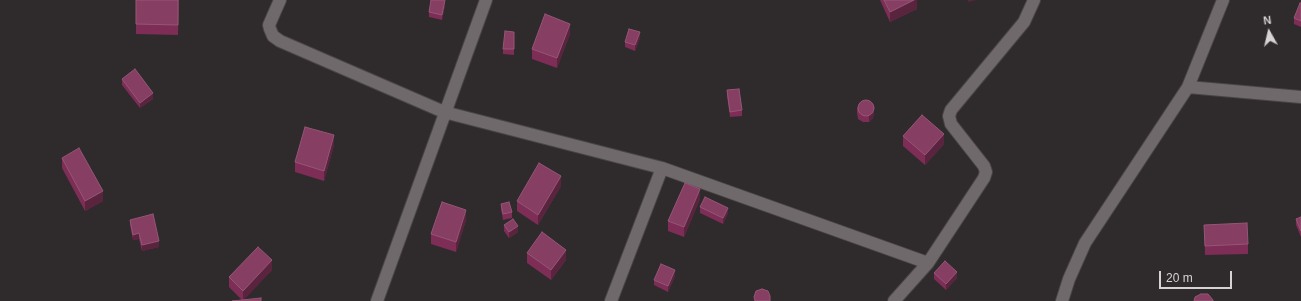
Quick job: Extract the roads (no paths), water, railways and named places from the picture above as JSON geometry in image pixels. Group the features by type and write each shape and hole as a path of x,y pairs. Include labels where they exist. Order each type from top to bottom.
{"street":[{"path":"280,0 269,25 273,36 280,41 444,112 662,168 928,263"},
{"path":"377,301 444,112 486,0"},
{"path":"894,301 928,263 984,178 986,172 984,166 950,124 949,116 951,110 1024,22 1034,0"},
{"path":"1062,301 1069,279 1085,243 1188,87 1223,0"},
{"path":"1188,87 1301,97"},
{"path":"611,301 662,168"}]}
